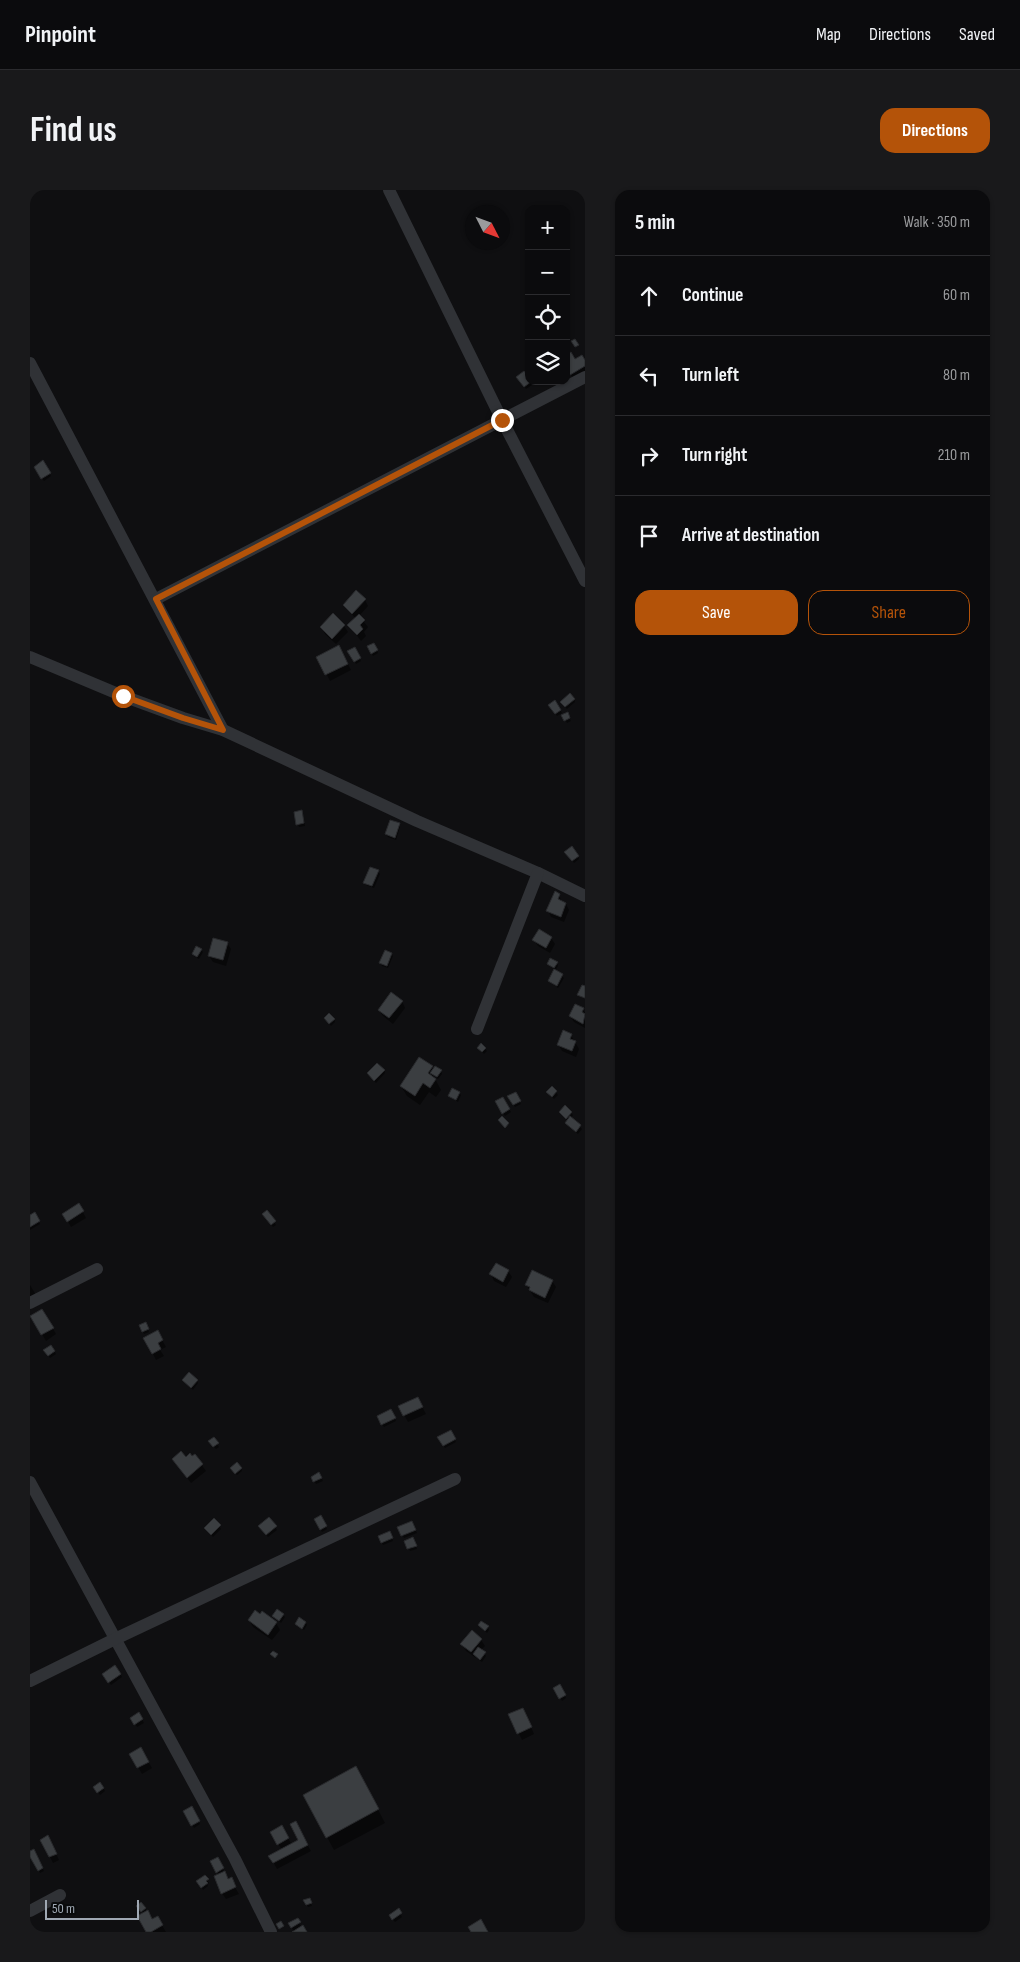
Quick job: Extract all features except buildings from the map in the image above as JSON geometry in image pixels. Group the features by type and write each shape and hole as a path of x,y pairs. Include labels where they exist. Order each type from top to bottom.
{"street":[{"path":"389,190 502,420 585,581"},
{"path":"30,363 156,599 223,730"},
{"path":"156,599 585,377"},
{"path":"30,657 123,696 183,718 223,730 417,822 538,873 585,896"},
{"path":"477,1028 538,873"},
{"path":"30,1303 96,1269"},
{"path":"30,1681 455,1479"},
{"path":"30,1482 235,1859 271,1932"},
{"path":"30,1911 60,1895"}],"route":[{"path":"123,696 183,718 223,730 156,599 502,420"}]}
